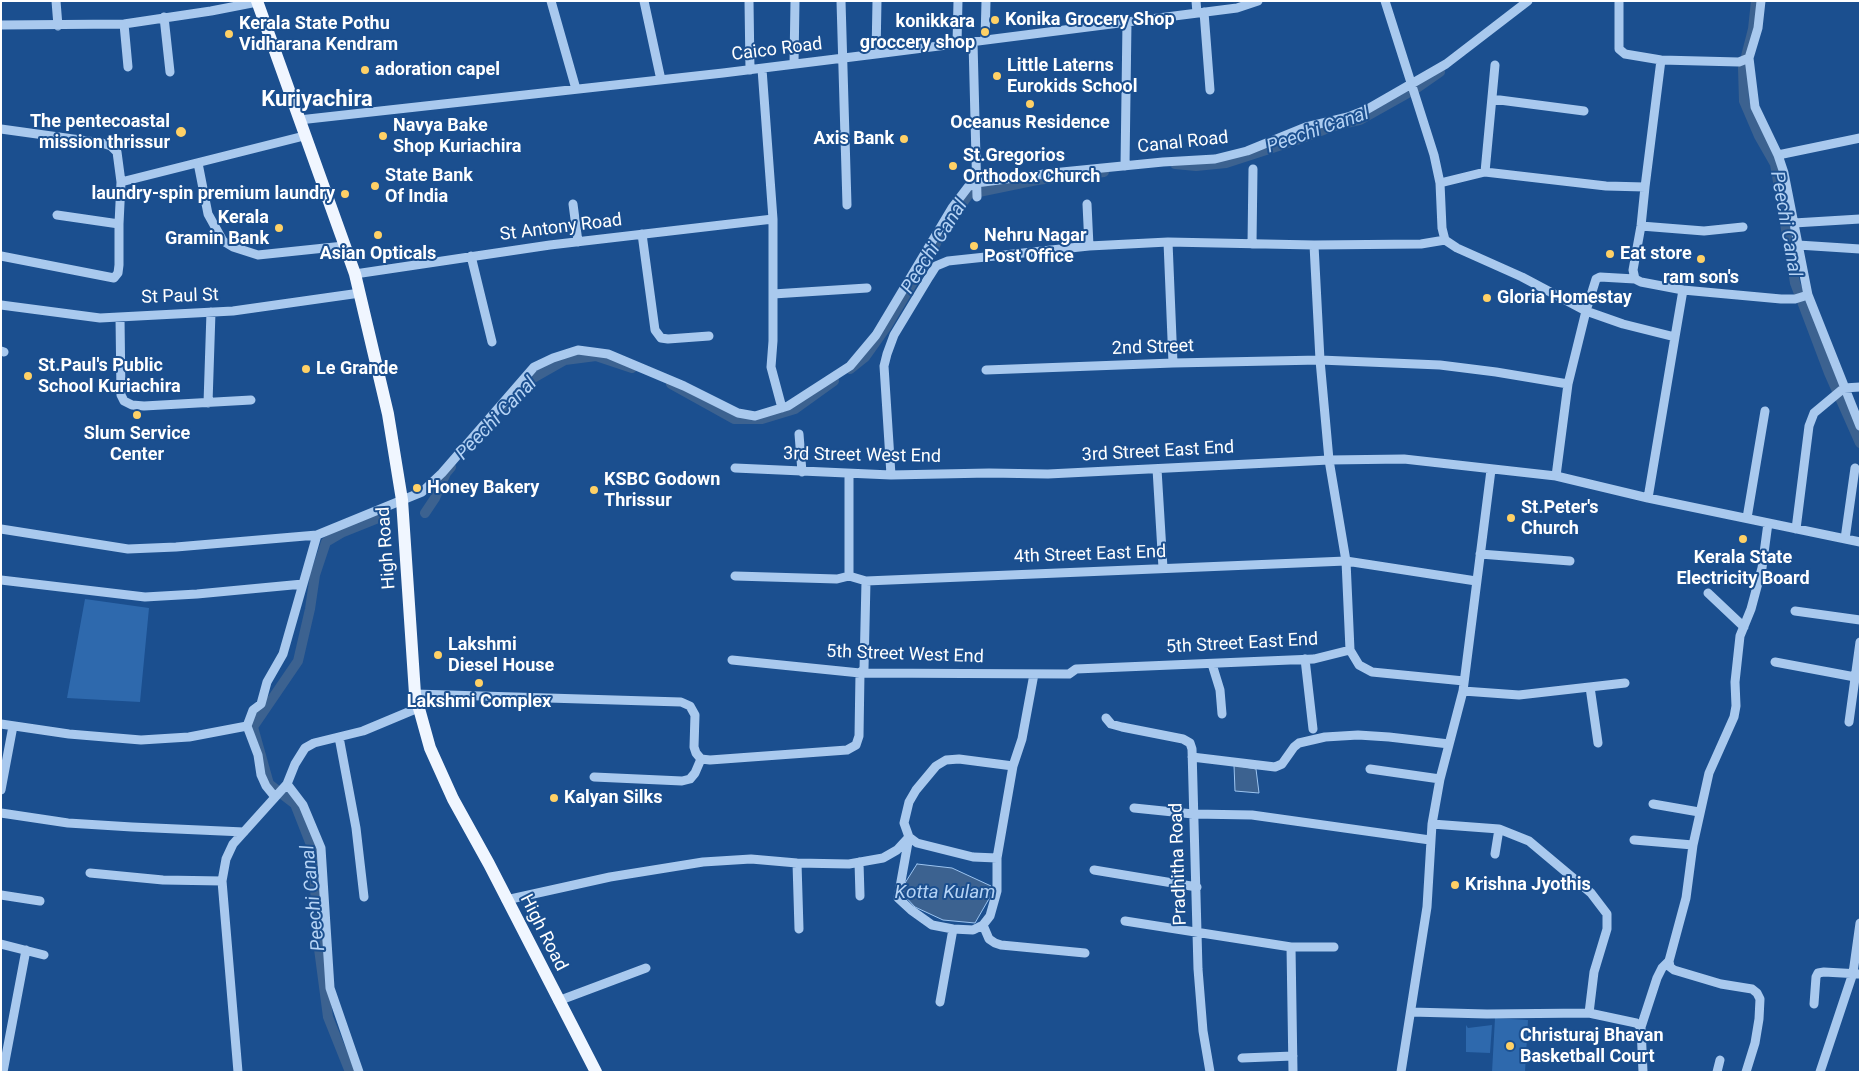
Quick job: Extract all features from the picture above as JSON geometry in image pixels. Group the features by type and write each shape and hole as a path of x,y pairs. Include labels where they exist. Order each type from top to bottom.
{"main road":[{"name":"High Road","path":"257,2 360,292 388,414 402,500 414,694 430,748 453,799 594,1071"}],"street":[{"path":"56,1 58,26"},
{"path":"551,1 576,89"},
{"path":"644,1 661,80"},
{"path":"749,1 750,70"},
{"path":"794,64 795,1"},
{"path":"841,1 847,205"},
{"path":"876,54 877,1"},
{"path":"957,44 958,1"},
{"path":"985,40 986,1"},
{"path":"1196,1 1200,12 1210,90"},
{"name":"Caico Road","path":"298,120 750,70 1237,8 1258,1"},
{"path":"1385,1 1434,155 1440,183 1442,228 1445,240"},
{"path":"1619,1 1619,49 1626,54 1661,60 1739,62 1749,58"},
{"path":"1761,1 1758,28 1749,58 1755,107 1778,155 1784,174 1798,245 1802,296 1860,426"},
{"path":"1,25 124,24 257,2"},
{"name":"Canal Road","path":"976,185 1124,166 1215,159 1229,156 1306,127 1348,117 1413,89 1525,2"},
{"path":"164,17 170,72"},
{"path":"1124,166 1127,22"},
{"path":"124,24 128,67"},
{"path":"973,42 977,197"},
{"path":"1634,279 1633,270 1641,226 1661,60"},
{"path":"1485,172 1495,65"},
{"path":"762,68 773,219 773,341 771,367 782,408"},
{"path":"1492,99 1584,110"},
{"path":"1,129 102,143 111,146 117,152 121,182 118,224 119,265 118,273 114,278 1,256"},
{"path":"121,182 304,136"},
{"path":"1778,155 1860,138"},
{"path":"198,163 208,214 223,241 258,255 344,246"},
{"path":"1252,244 1254,169"},
{"path":"1440,183 1485,172 1606,186 1645,187"},
{"path":"1,529 128,549 176,547 317,535 422,492 448,466 534,367 553,358 578,350 608,354 684,386 738,413 755,416 788,406 850,366 876,335 961,194 968,187 976,185"},
{"path":"573,204 578,242"},
{"path":"1087,204 1089,246"},
{"path":"57,215 118,224"},
{"name":"St Antony Road","path":"354,274 470,256 773,219"},
{"path":"1794,223 1860,219"},
{"path":"1641,226 1704,231 1742,227"},
{"path":"642,234 655,330 661,338 668,339 709,336"},
{"path":"892,475 884,366 894,335 936,266 948,261 1089,246 1168,242 1314,245 1420,244 1445,240 1586,311 1623,324 1675,336"},
{"path":"1168,242 1173,363"},
{"path":"1314,245 1320,360 1329,460 1346,561 1350,650 1359,665 1372,672 1464,681"},
{"path":"1798,245 1860,249"},
{"path":"470,256 492,342"},
{"path":"1556,476 1568,384 1596,279 1600,277 1634,279 1640,282 1683,290 1802,296"},
{"path":"773,294 867,288"},
{"path":"1648,498 1683,290"},
{"name":"St Paul St","path":"1,304 100,318 233,311 360,292"},
{"path":"208,403 211,312"},
{"path":"120,317 122,395 124,401 132,405 144,406 251,400"},
{"name":"2nd Street","path":"986,370 1320,360 1440,365 1568,384"},
{"path":"1796,529 1809,426 1814,413 1844,388 1860,387"},
{"path":"1747,518 1765,411"},
{"path":"799,434 802,472"},
{"name":"3rd Street East End","path":"989,473 1048,474 1329,460 1404,459 1556,476 1648,498 1860,542"},
{"name":"3rd Street West End","path":"735,468 892,475 989,473"},
{"path":"1845,539 1855,468"},
{"path":"1157,469 1164,568"},
{"path":"1401,1072 1427,907 1432,824 1440,779 1463,692 1491,470"},
{"path":"849,474 849,576"},
{"path":"1746,1072 1758,1027 1760,999 1758,992 1752,989 1721,984 1674,970 1670,967 1669,961 1686,898 1699,812 1709,773 1734,717 1736,706 1735,682 1740,636 1751,609 1762,568 1768,523"},
{"path":"317,535 283,654 267,682 261,704 253,710 247,726 258,755 261,775 266,786 281,791 303,804 321,848 330,988 359,1072"},
{"path":"1480,554 1570,561"},
{"name":"4th Street East End","path":"734,576 837,580 849,576 866,581 1346,561 1476,581"},
{"path":"1,580 145,597 304,584"},
{"path":"414,694 681,702 690,706 695,715 694,747 701,759 710,760 847,750 856,745 859,736 860,673 864,670 866,581"},
{"path":"1708,593 1744,627"},
{"path":"1795,611 1860,620"},
{"path":"1849,722 1860,642"},
{"name":"5th Street East End","path":"1076,669 1305,660 1350,650"},
{"name":"5th Street West End","path":"732,660 860,673 1069,674 1076,669"},
{"path":"1305,660 1313,729"},
{"path":"1775,662 1855,677"},
{"path":"1212,664 1220,690 1222,714"},
{"path":"1014,766 946,760 936,766 916,790 909,802 904,823 909,837 898,898 932,925 973,930 983,925 990,916 997,891 997,858 1034,674"},
{"path":"1463,692 1519,695 1625,683"},
{"path":"1590,687 1598,743"},
{"path":"238,1072 222,881 226,859 233,844 281,791 304,748 314,743 362,731 418,708"},
{"path":"1106,718 1112,724 1122,727 1184,739 1190,743 1192,757 1275,767 1282,764 1299,742 1325,737 1390,736 1449,744"},
{"path":"1,724 69,734 141,740 189,737 247,726"},
{"path":"1,790 3,765 13,726"},
{"path":"339,737 356,828 364,897"},
{"name":"Pradhitha Road","path":"1192,757 1198,969 1203,1031 1210,1072"},
{"path":"594,778 690,780 701,759"},
{"path":"1370,768 1440,779"},
{"path":"1653,804 1699,812"},
{"path":"1134,808 1193,814 1252,815 1430,840"},
{"path":"1,813 77,824 244,832"},
{"path":"1432,824 1499,829 1529,841 1591,893 1607,914 1607,929 1594,972 1589,1013"},
{"path":"1495,854 1499,829"},
{"path":"909,837 917,843 964,855 997,858"},
{"path":"506,900 610,877 703,862 751,859 797,863 849,864 883,858 896,850 909,837"},
{"path":"1634,840 1694,845"},
{"path":"859,862 860,896"},
{"path":"797,863 799,929"},
{"path":"1094,870 1197,887"},
{"path":"90,874 163,880 222,881"},
{"path":"1,894 40,901"},
{"path":"1125,920 1291,947 1334,947"},
{"path":"1820,1072 1856,974 1860,923"},
{"path":"983,925 989,939 1001,945 1085,953"},
{"path":"940,1002 953,929"},
{"path":"1,944 44,955"},
{"path":"1291,947 1294,1072"},
{"path":"3,1072 26,950"},
{"path":"1643,1072 1641,1027 1657,978 1662,968 1669,961"},
{"path":"558,1001 646,968"},
{"path":"1814,1004 1818,973 1856,974"},
{"path":"1411,1012 1487,1014 1589,1013 1636,1023 1641,1027"},
{"path":"1242,1058 1293,1056"},
{"path":"1717,1072 1720,1060"}],"shaded area":[{"path":"85,599 149,608 140,702 67,698"},
{"name":"Christuraj Bhavan Basketball Court","path":"1495,1018 1528,1020 1525,1072 1492,1072"},
{"path":"1466,1025 1468,1028 1492,1025 1490,1053 1466,1052"}],"water":[{"path":"1234,765 1256,769 1259,793 1235,791"},
{"name":"Kotta Kulam","path":"917,864 952,868 991,886 990,897 975,923 943,920 915,907 900,891"}],"waterway":[{"name":"Peechi Canal","path":"1756,1 1753,29 1743,68 1744,101 1759,136 1775,164 1795,283 1829,373 1860,443"},
{"name":"Peechi Canal","path":"1175,164 1196,166 1226,163 1331,127 1360,120 1417,88 1440,72"},
{"name":"Peechi Canal","path":"850,369 865,357 887,326 922,267 928,261 939,237 969,194 1037,180 1104,172"},
{"name":"Peechi Canal","path":"505,406 528,381 565,360 596,356 632,368"},
{"name":"Peechi Canal","path":"671,384 734,419 762,419 795,409 834,381"},
{"name":"Peechi Canal","path":"425,513 451,467"},
{"name":"Peechi Canal","path":"350,1072 328,1017 318,941 313,850 295,804 269,784 253,727 298,661 310,609 315,575 326,542 343,532 378,518"}],"place":[{"name":"Konika Grocery Shop","path":"995,20"},
{"name":"konikkara groccery shop","path":"985,32"},
{"name":"Kerala State Pothu Vidharana Kendram","path":"229,34"},
{"name":"adoration capel","path":"365,70"},
{"name":"Little Laterns Eurokids School","path":"997,76"},
{"name":"Oceanus Residence","path":"1030,104"},
{"name":"The pentecoastal mission thrissur","path":"181,132"},
{"name":"Navya Bake Shop Kuriachira","path":"383,136"},
{"name":"Axis Bank","path":"904,139"},
{"name":"St.Gregorios Orthodox Church","path":"953,166"},
{"name":"State Bank Of India","path":"375,186"},
{"name":"laundry-spin premium laundry","path":"345,194"},
{"name":"Kerala Gramin Bank","path":"279,228"},
{"name":"Asian Opticals","path":"378,235"},
{"name":"Nehru Nagar Post Office","path":"974,246"},
{"name":"Eat store","path":"1610,254"},
{"name":"ram son's","path":"1701,259"},
{"name":"Gloria Homestay","path":"1487,298"},
{"name":"Le Grande","path":"306,369"},
{"name":"St.Paul's Public School Kuriachira","path":"28,376"},
{"name":"Slum Service Center","path":"137,415"},
{"name":"Honey Bakery","path":"417,488"},
{"name":"KSBC Godown Thrissur","path":"594,490"},
{"name":"St.Peter's Church","path":"1511,518"},
{"name":"Kerala State Electricity Board","path":"1743,539"},
{"name":"Lakshmi Diesel House","path":"438,655"},
{"name":"Lakshmi Complex","path":"479,683"},
{"name":"Kalyan Silks","path":"554,798"},
{"name":"Krishna Jyothis","path":"1455,885"},
{"name":"Christuraj Bhavan Basketball Court","path":"1510,1046"}],"district":[{"name":"Kuriyachira","path":"317,100"}]}
